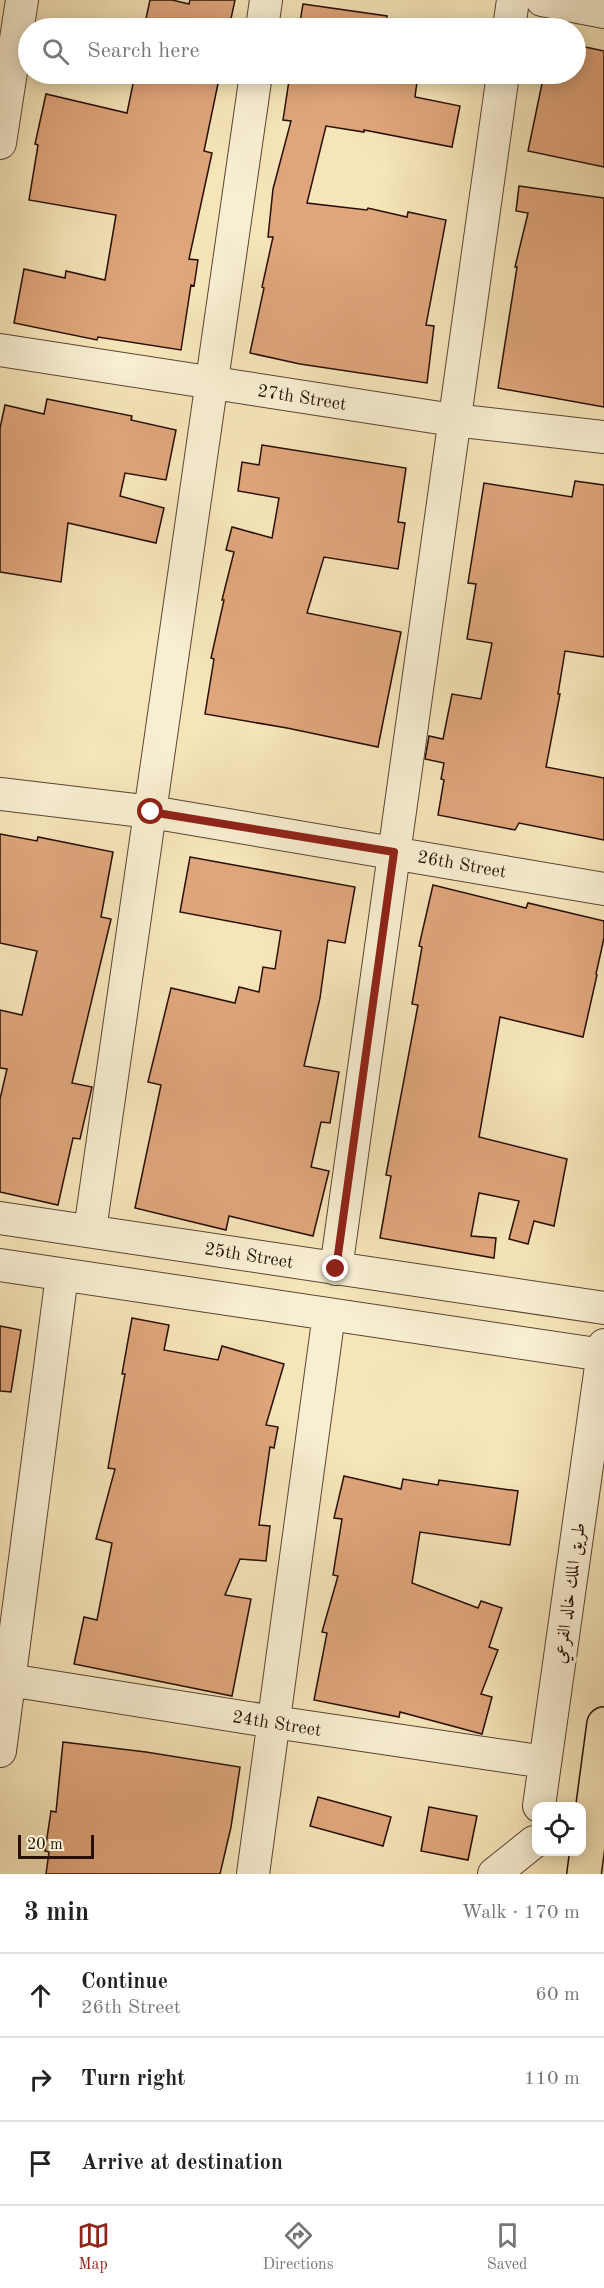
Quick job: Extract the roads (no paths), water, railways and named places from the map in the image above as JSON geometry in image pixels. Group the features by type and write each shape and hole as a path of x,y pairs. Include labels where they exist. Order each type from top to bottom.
{"highway":[{"path":"584,1874 604,1724"}],"street":[{"path":"19,18 22,0"},
{"path":"263,18 266,0"},
{"path":"510,18 513,0"},
{"path":"542,0 604,12"},
{"path":"0,143 18,26"},
{"path":"90,1230 255,84"},
{"path":"336,1269 502,84"},
{"name":"27th Street","path":"0,350 453,420 604,437"},
{"name":"26th Street","path":"0,794 151,812 604,889"},
{"name":"25th Street","path":"0,1218 604,1308"},
{"path":"0,1266 329,1314 603,1350"},
{"path":"0,1751 62,1275"},
{"path":"253,1874 329,1314"},
{"name":"طريق الملك خالد الفرعي","path":"540,1802 603,1350"},
{"name":"24th Street","path":"9,1680 545,1762"},
{"path":"494,1874 532,1836"},
{"path":"530,1874 532,1856"}]}
